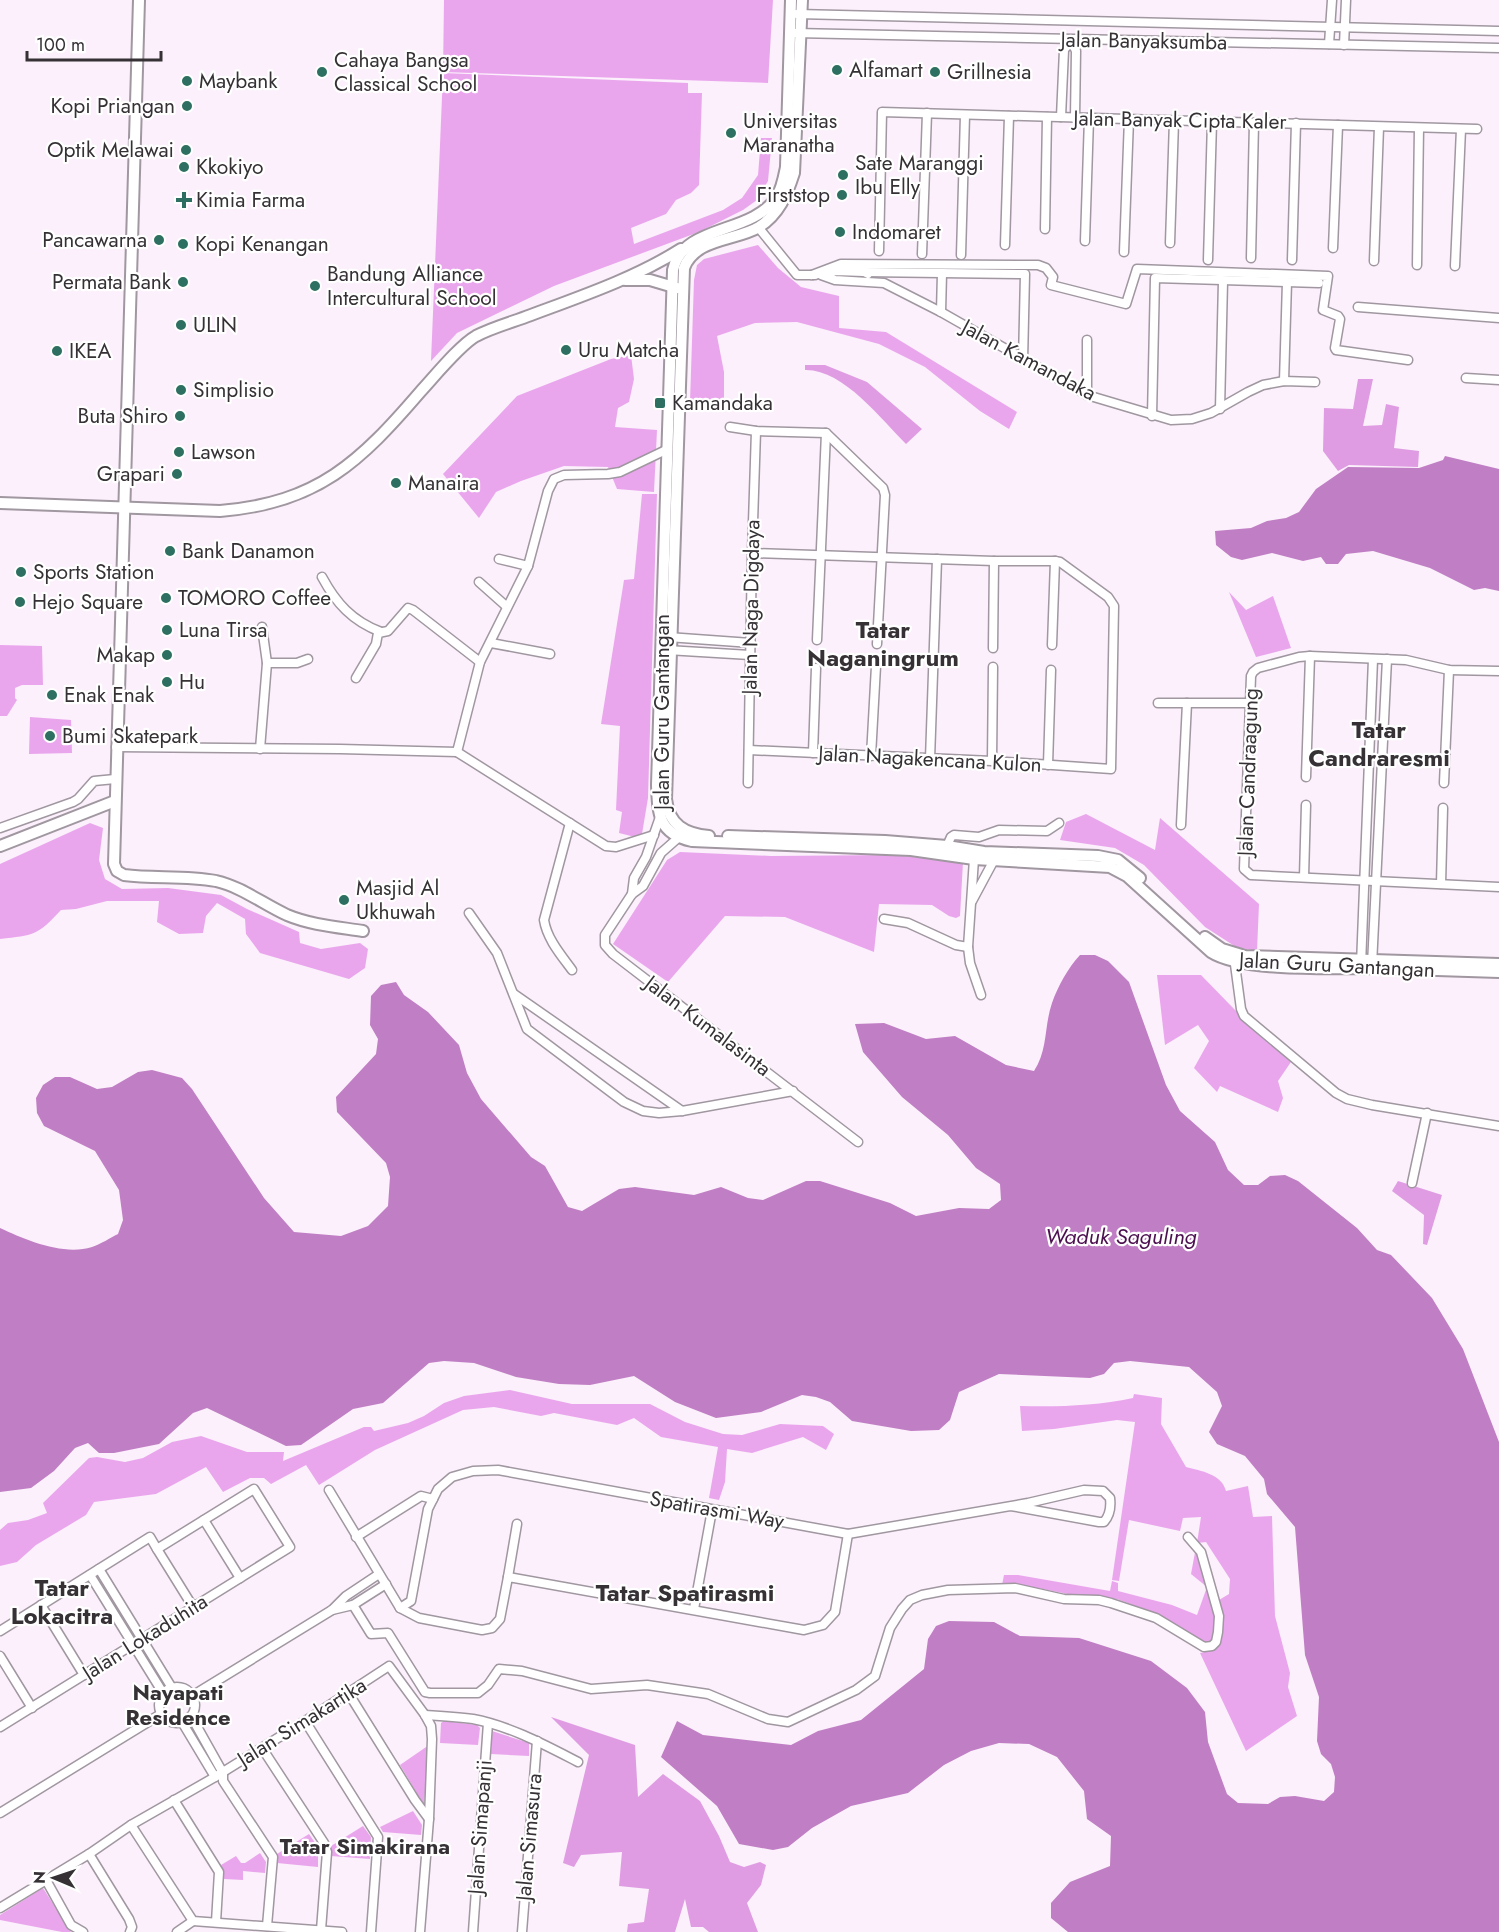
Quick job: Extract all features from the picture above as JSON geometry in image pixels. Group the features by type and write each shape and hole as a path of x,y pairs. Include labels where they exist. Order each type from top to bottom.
{"street":[{"name":"Jalan Guru Gantangan","path":"791,0 790,14 795,33 794,173 786,198 781,206 755,223 694,252 684,268 678,288 668,449 663,811 680,834 724,843 911,850 974,859 1110,867 1127,876 1211,952 1234,958 1245,956 1499,972"},
{"name":"Jalan Guru Gantangan","path":"795,33 802,14 802,0"},
{"path":"1329,44 1332,0"},
{"path":"1344,45 1346,0"},
{"path":"140,3 113,855 117,871 124,875 193,878 216,882 238,889 304,921 363,931"},
{"name":"Jalan Banyaksumba","path":"790,14 1499,31"},
{"name":"Jalan Banyaksumba","path":"795,33 1499,48"},
{"path":"1061,117 1064,50 1071,39"},
{"path":"1071,39 1076,51 1075,118"},
{"name":"Jalan Banyak Cipta Kaler","path":"879,251 882,112 1477,129"},
{"path":"922,254 927,113"},
{"path":"961,255 965,115"},
{"path":"1005,245 1009,116"},
{"path":"1045,230 1047,117"},
{"path":"1085,241 1089,118"},
{"path":"1124,252 1129,119"},
{"path":"1170,243 1174,121"},
{"path":"1209,260 1212,122"},
{"path":"1251,258 1254,123"},
{"path":"1292,260 1296,123"},
{"path":"1333,248 1338,125"},
{"path":"1374,261 1379,127"},
{"path":"1417,265 1419,128"},
{"path":"1455,266 1461,129"},
{"name":"Jalan Guru Gantangan","path":"667,637 678,288 675,262 684,247 702,238 755,223"},
{"name":"Jalan Kamandaka","path":"755,223 797,275 817,275 835,271 864,272 941,312 1023,361 1087,395 1152,416 1171,420 1192,419 1220,409 1263,385 1284,381 1315,382"},
{"path":"0,503 220,511 244,509 287,499 318,486 359,458 470,340 623,280 684,247"},
{"path":"817,275 841,264 1038,265 1046,268 1053,277 1051,285 1126,304 1137,269 1328,276 1323,310 1340,319 1336,350 1408,360"},
{"path":"864,272 1025,274 1023,361"},
{"path":"941,312 942,273"},
{"name":"Jalan Kamandaka","path":"817,275 835,280 884,283"},
{"path":"1152,416 1155,278 1319,283"},
{"path":"623,280 650,280 678,288"},
{"path":"1220,409 1223,281"},
{"path":"1284,381 1287,282"},
{"path":"1358,307 1499,318"},
{"path":"1087,340 1087,395"},
{"path":"1466,378 1499,380"},
{"path":"730,427 756,431 825,433 883,488 885,495 877,644"},
{"name":"Jalan Naga Digdaya","path":"748,783 756,431"},
{"path":"817,640 825,433"},
{"path":"457,752 480,662 528,566 548,491 554,479 564,475 620,472 668,449"},
{"path":"752,553 937,560 1054,561 1052,645"},
{"path":"499,559 528,566"},
{"path":"930,759 937,560"},
{"path":"993,648 994,561"},
{"name":"Jalan Nagakencana Kulon","path":"748,750 992,761 1111,770 1114,606 1108,597 1060,562 1054,561"},
{"path":"322,577 339,605 349,615 358,622 381,632"},
{"path":"479,582 506,606"},
{"path":"356,678 376,644 376,636 388,631 410,608 480,662"},
{"path":"260,749 267,663 262,627"},
{"path":"667,637 750,643"},
{"path":"491,643 550,654"},
{"path":"667,650 750,655"},
{"path":"1306,777 1310,656 1406,660 1449,670 1499,670"},
{"name":"Jalan Candraagung","path":"1304,877 1251,875 1244,869 1251,676 1258,668 1310,656"},
{"path":"267,663 297,663 308,659"},
{"path":"1366,964 1364,880 1373,659"},
{"path":"1366,964 1376,880 1387,659"},
{"path":"872,756 876,666"},
{"path":"992,761 993,667"},
{"path":"813,753 816,668"},
{"path":"1048,765 1051,670"},
{"path":"1444,783 1449,670"},
{"path":"1158,703 1250,704"},
{"path":"1181,825 1187,703"},
{"path":"116,747 340,748 457,752 599,842 613,848 654,835"},
{"path":"0,828 73,802 94,781 115,779"},
{"path":"1367,793 1379,794"},
{"path":"0,846 115,801"},
{"path":"1306,805 1304,877 1499,887 1499,878"},
{"path":"1440,884 1443,808"},
{"path":"632,894 634,878 663,811"},
{"path":"570,823 544,920 551,941 572,970"},
{"path":"947,846 954,835 979,837 999,830 1047,831 1059,823"},
{"name":"Jalan Guru Gantangan","path":"680,834 885,841 947,846 984,852 1098,856 1118,860 1215,946 1234,958"},
{"path":"632,894 643,886 660,853 680,834"},
{"path":"974,859 968,947 970,963 981,995"},
{"path":"972,901 994,860"},
{"name":"Jalan Kumalasinta","path":"632,894 605,935 605,945 858,1143"},
{"path":"469,914 497,953 527,1029 624,1102 643,1111 659,1113 793,1091"},
{"path":"884,919 908,922 956,945 968,947"},
{"path":"1234,958 1244,1016 1320,1081 1347,1099 1499,1126"},
{"name":"Jalan Guru Gantangan","path":"1366,964 1499,964"},
{"path":"514,994 682,1111"},
{"path":"1412,1183 1427,1113"},
{"name":"Spatirasmi Way","path":"400,1608 411,1601 428,1509 438,1489 452,1477 473,1471 498,1470 848,1534 1011,1506 1084,1490 1103,1491 1110,1498 1111,1506 1104,1522 1011,1506"},
{"name":"Jalan Lokaduhita","path":"0,1727 290,1547 254,1489 204,1520"},
{"path":"329,1490 400,1608 418,1618 482,1630 492,1628 500,1619 518,1524"},
{"path":"356,1537 421,1496 434,1499"},
{"path":"694,1609 712,1510"},
{"path":"157,1549 204,1520 240,1578"},
{"path":"508,1577 804,1630 823,1625 834,1612 848,1534"},
{"path":"0,1631 150,1537 193,1607"},
{"path":"353,1605 371,1634 388,1633 425,1692 478,1693 488,1685 499,1670 522,1671 591,1689 647,1685 708,1694 768,1719 788,1722 856,1690 875,1676 890,1628 902,1609 910,1600 929,1593 948,1590 1015,1588 1064,1599 1099,1600 1156,1618 1196,1643 1204,1647 1212,1646 1216,1642 1219,1616 1201,1552 1188,1537"},
{"path":"99,1569 172,1688"},
{"path":"192,1696 332,1610 346,1596 380,1574"},
{"path":"90,1575 163,1693"},
{"path":"332,1610 353,1605 386,1584"},
{"path":"41,1605 84,1675"},
{"path":"0,1656 32,1707"},
{"name":"Jalan Simakartika","path":"0,1908 89,1854 131,1825 220,1777 389,1666 425,1714"},
{"path":"172,1688 186,1689 192,1696 194,1706 191,1716 182,1722 172,1723 161,1714 159,1703 163,1693 172,1688"},
{"path":"349,1694 429,1819"},
{"path":"0,1813 161,1714"},
{"path":"420,1932 429,1819 432,1739 425,1714 473,1719 488,1723 537,1741 578,1762"},
{"path":"191,1716 220,1777"},
{"path":"305,1721 378,1836 371,1932"},
{"path":"182,1722 273,1857 274,1867 267,1926"},
{"name":"Jalan Simapanji","path":"473,1932 488,1723"},
{"name":"Jalan Simasura","path":"522,1932 537,1741"},
{"path":"262,1748 327,1852 321,1930"},
{"path":"174,1800 219,1872 216,1922"},
{"path":"131,1825 193,1921"},
{"path":"89,1854 131,1929"},
{"path":"46,1880 71,1925 80,1931"},
{"path":"177,1932 193,1921 342,1932"}],"shaded area":[{"path":"444,0 773,0 768,83 443,72"},
{"path":"443,73 688,83 688,93 702,93 699,185 691,193 676,200 666,214 631,228 634,244 723,210 742,198 758,175 761,138 772,138 768,181 757,200 743,210 699,232 554,286 457,333 431,361"},
{"path":"758,245 778,268 801,287 839,296 839,328 886,332 1017,412 1009,429 980,411 925,367 879,344 797,322 755,323 717,336 724,372 724,403 690,402 694,280 697,265 704,259"},
{"path":"631,355 634,379 629,402 618,408 615,427 657,430 654,492 617,489 608,467 564,466 496,492 479,518 443,474 517,396 611,359"},
{"path":"805,365 825,365 867,382 922,429 906,444 873,409 847,386 819,372 805,370"},
{"path":"1358,379 1373,379 1363,426 1382,425 1386,404 1399,407 1394,448 1419,451 1418,467 1349,465 1338,471 1323,451 1324,408 1353,409"},
{"path":"642,494 657,494 648,798 642,834 635,837 619,833 622,812 616,810 620,726 601,724 624,580 634,579"},
{"path":"1229,592 1246,610 1273,596 1291,648 1256,657"},
{"path":"0,645 42,646 43,685 22,685 15,688 17,700 7,716 0,716"},
{"name":"Bumi Skatepark","path":"30,717 71,720 72,753 29,754"},
{"path":"1086,814 1155,850 1160,818 1259,904 1257,951 1236,947 1205,927 1144,865 1115,848 1060,840 1066,822"},
{"path":"90,823 103,828 99,860 105,879 122,889 168,888 221,895 299,932 300,943 321,949 360,943 368,949 365,968 349,979 260,953 246,934 245,919 217,903 206,916 203,933 179,934 157,922 159,901 107,901 76,909 61,910 34,933 0,939 0,864"},
{"path":"680,852 771,856 893,855 963,862 960,916 956,918 949,916 932,905 879,904 874,952 785,917 725,916 668,982 613,944 667,860"},
{"path":"1157,975 1201,975 1247,1025 1293,1059 1278,1081 1283,1098 1278,1112 1220,1086 1217,1092 1194,1068 1209,1041 1198,1025 1165,1045"},
{"path":"1398,1181 1442,1195 1427,1245 1423,1244 1424,1215 1392,1191"},
{"path":"510,1390 572,1404 650,1404 685,1422 723,1434 742,1435 780,1424 823,1426 834,1434 826,1450 803,1437 752,1453 727,1449 725,1482 719,1500 709,1498 718,1447 661,1437 634,1418 617,1425 554,1413 541,1416 494,1407 463,1410 375,1450 319,1485 306,1465 271,1484 264,1478 250,1478 223,1492 206,1467 156,1494 94,1502 86,1515 36,1545 17,1562 0,1566 0,1530 8,1523 28,1520 47,1513 43,1503 89,1458 97,1457 125,1462 143,1458 172,1442 201,1436 247,1452 284,1452 283,1461 364,1427 371,1427 374,1431 408,1423 444,1403 464,1396"},
{"path":"1134,1394 1162,1398 1161,1424 1186,1467 1216,1477 1224,1485 1226,1491 1248,1486 1253,1517 1272,1516 1275,1616 1290,1673 1288,1687 1297,1716 1246,1751 1200,1653 1209,1651 1218,1640 1221,1625 1219,1600 1229,1594 1230,1579 1206,1542 1197,1543 1201,1517 1183,1518 1180,1531 1129,1520 1119,1581 1112,1580 1135,1422 1117,1420 1022,1431 1020,1406 1091,1404 1133,1398"},
{"path":"1196,1547 1217,1616 1215,1636 1210,1644 1203,1644 1150,1611 1117,1599 1068,1594 1022,1585 1002,1585 1004,1575 1018,1575 1110,1591 1112,1581 1118,1583 1118,1591 1172,1605 1197,1615 1207,1587 1191,1574"},
{"path":"551,1717 635,1745 638,1797 663,1774 700,1801 730,1862 744,1867 760,1862 766,1865 761,1885 747,1903 758,1932 709,1932 703,1927 691,1927 685,1899 675,1932 627,1932 628,1924 644,1922 649,1889 619,1886 622,1852 581,1855 574,1867 563,1863 589,1755"},
{"path":"444,1721 477,1725 480,1728 478,1745 440,1743 441,1723"},
{"path":"492,1731 529,1743 529,1756 491,1754"},
{"path":"429,1745 424,1805 400,1765"},
{"path":"413,1811 422,1825 421,1835 383,1832 380,1827"},
{"path":"363,1826 371,1837 370,1859 331,1856 331,1846"},
{"path":"309,1834 318,1847 318,1867 277,1863 277,1854"},
{"path":"260,1853 266,1862 265,1873 243,1871 243,1880 224,1879 221,1865 236,1856 241,1863 245,1863"},
{"path":"43,1888 71,1932 0,1920 0,1915"}],"water":[{"path":"1445,456 1499,469 1499,591 1485,588 1474,590 1430,568 1373,551 1346,554 1338,564 1326,564 1321,557 1303,561 1272,553 1242,560 1231,557 1216,545 1215,531 1251,528 1299,512 1316,489 1348,467 1419,468 1443,460"},
{"name":"Waduk Saguling","path":"1080,955 1095,955 1108,961 1129,982 1166,1085 1180,1111 1215,1142 1228,1170 1244,1185 1258,1185 1270,1176 1285,1175 1298,1181 1357,1228 1377,1250 1391,1255 1432,1298 1463,1349 1499,1442 1499,1932 1068,1932 1051,1918 1051,1903 1070,1882 1110,1866 1111,1836 1087,1819 1084,1791 1057,1757 1029,1744 999,1743 971,1751 944,1765 908,1793 851,1806 812,1828 788,1847 773,1850 739,1844 717,1806 661,1757 677,1721 703,1735 791,1745 818,1731 861,1720 924,1669 928,1639 936,1626 949,1621 994,1622 1020,1636 1079,1638 1151,1661 1187,1688 1205,1712 1208,1742 1227,1794 1238,1803 1268,1804 1280,1797 1295,1796 1324,1801 1334,1792 1335,1777 1331,1764 1321,1754 1317,1741 1319,1697 1305,1655 1295,1527 1267,1494 1264,1479 1245,1456 1217,1444 1209,1432 1222,1406 1217,1392 1189,1367 1130,1361 1114,1363 1104,1374 1090,1378 999,1374 959,1392 950,1420 939,1430 911,1431 852,1421 830,1402 816,1397 802,1395 761,1412 716,1418 675,1402 634,1376 590,1385 559,1384 516,1377 474,1363 444,1361 429,1363 383,1403 353,1409 301,1445 286,1446 207,1408 193,1413 159,1444 114,1453 99,1453 88,1443 75,1448 54,1471 31,1488 0,1492 0,1228 45,1245 69,1250 95,1246 118,1234 123,1220 119,1190 95,1151 44,1126 37,1113 36,1098 43,1085 55,1077 70,1077 97,1089 112,1087 138,1072 152,1070 182,1078 192,1089 264,1198 294,1232 341,1236 368,1226 388,1206 390,1177 386,1163 337,1112 336,1097 376,1054 378,1039 370,1025 371,996 381,985 396,982 404,995 428,1012 459,1045 467,1073 481,1099 531,1157 545,1166 568,1207 582,1211 619,1189 635,1187 694,1195 721,1187 748,1198 763,1200 806,1181 820,1181 890,1203 916,1216 959,1208 989,1209 1001,1200 1000,1184 976,1168 948,1135 902,1097 863,1052 855,1024 884,1023 926,1039 955,1036 1006,1065 1034,1071 1042,1055 1054,997 1067,971"}],"place":[{"name":"Alfamart","path":"837,70"},
{"name":"Cahaya Bangsa Classical School","path":"322,72"},
{"name":"Grillnesia","path":"935,72"},
{"name":"Maybank","path":"187,81"},
{"name":"Kopi Priangan","path":"187,106"},
{"name":"Universitas Maranatha","path":"731,133"},
{"name":"Optik Melawai","path":"186,150"},
{"name":"Kkokiyo","path":"184,167"},
{"name":"Sate Maranggi Ibu Elly","path":"843,175"},
{"name":"Firststop","path":"842,195"},
{"name":"Kimia Farma","path":"184,200"},
{"name":"Indomaret","path":"840,232"},
{"name":"Pancawarna","path":"159,240"},
{"name":"Kopi Kenangan","path":"183,244"},
{"name":"Permata Bank","path":"183,282"},
{"name":"Bandung Alliance Intercultural School","path":"315,286"},
{"name":"ULIN","path":"181,325"},
{"name":"Uru Matcha","path":"566,350"},
{"name":"IKEA","path":"57,351"},
{"name":"Simplisio","path":"181,390"},
{"name":"Kamandaka","path":"660,403"},
{"name":"Buta Shiro","path":"180,416"},
{"name":"Lawson","path":"179,452"},
{"name":"Grapari","path":"177,474"},
{"name":"Manaira","path":"396,483"},
{"name":"Bank Danamon","path":"170,551"},
{"name":"Sports Station","path":"21,572"},
{"name":"TOMORO Coffee","path":"166,598"},
{"name":"Hejo Square","path":"20,602"},
{"name":"Luna Tirsa","path":"167,630"},
{"name":"Makap","path":"167,655"},
{"name":"Hu","path":"167,682"},
{"name":"Enak Enak","path":"52,695"},
{"name":"Bumi Skatepark","path":"50,736"},
{"name":"Masjid Al Ukhuwah","path":"344,900"}],"district":[{"name":"Tatar Naganingrum","path":"883,643"},
{"name":"Tatar Candraresmi","path":"1379,743"},
{"name":"Tatar Spatirasmi","path":"685,1592"},
{"name":"Tatar Lokacitra","path":"62,1601"},
{"name":"Nayapati Residence","path":"178,1704"},
{"name":"Tatar Simakirana","path":"365,1846"}]}
